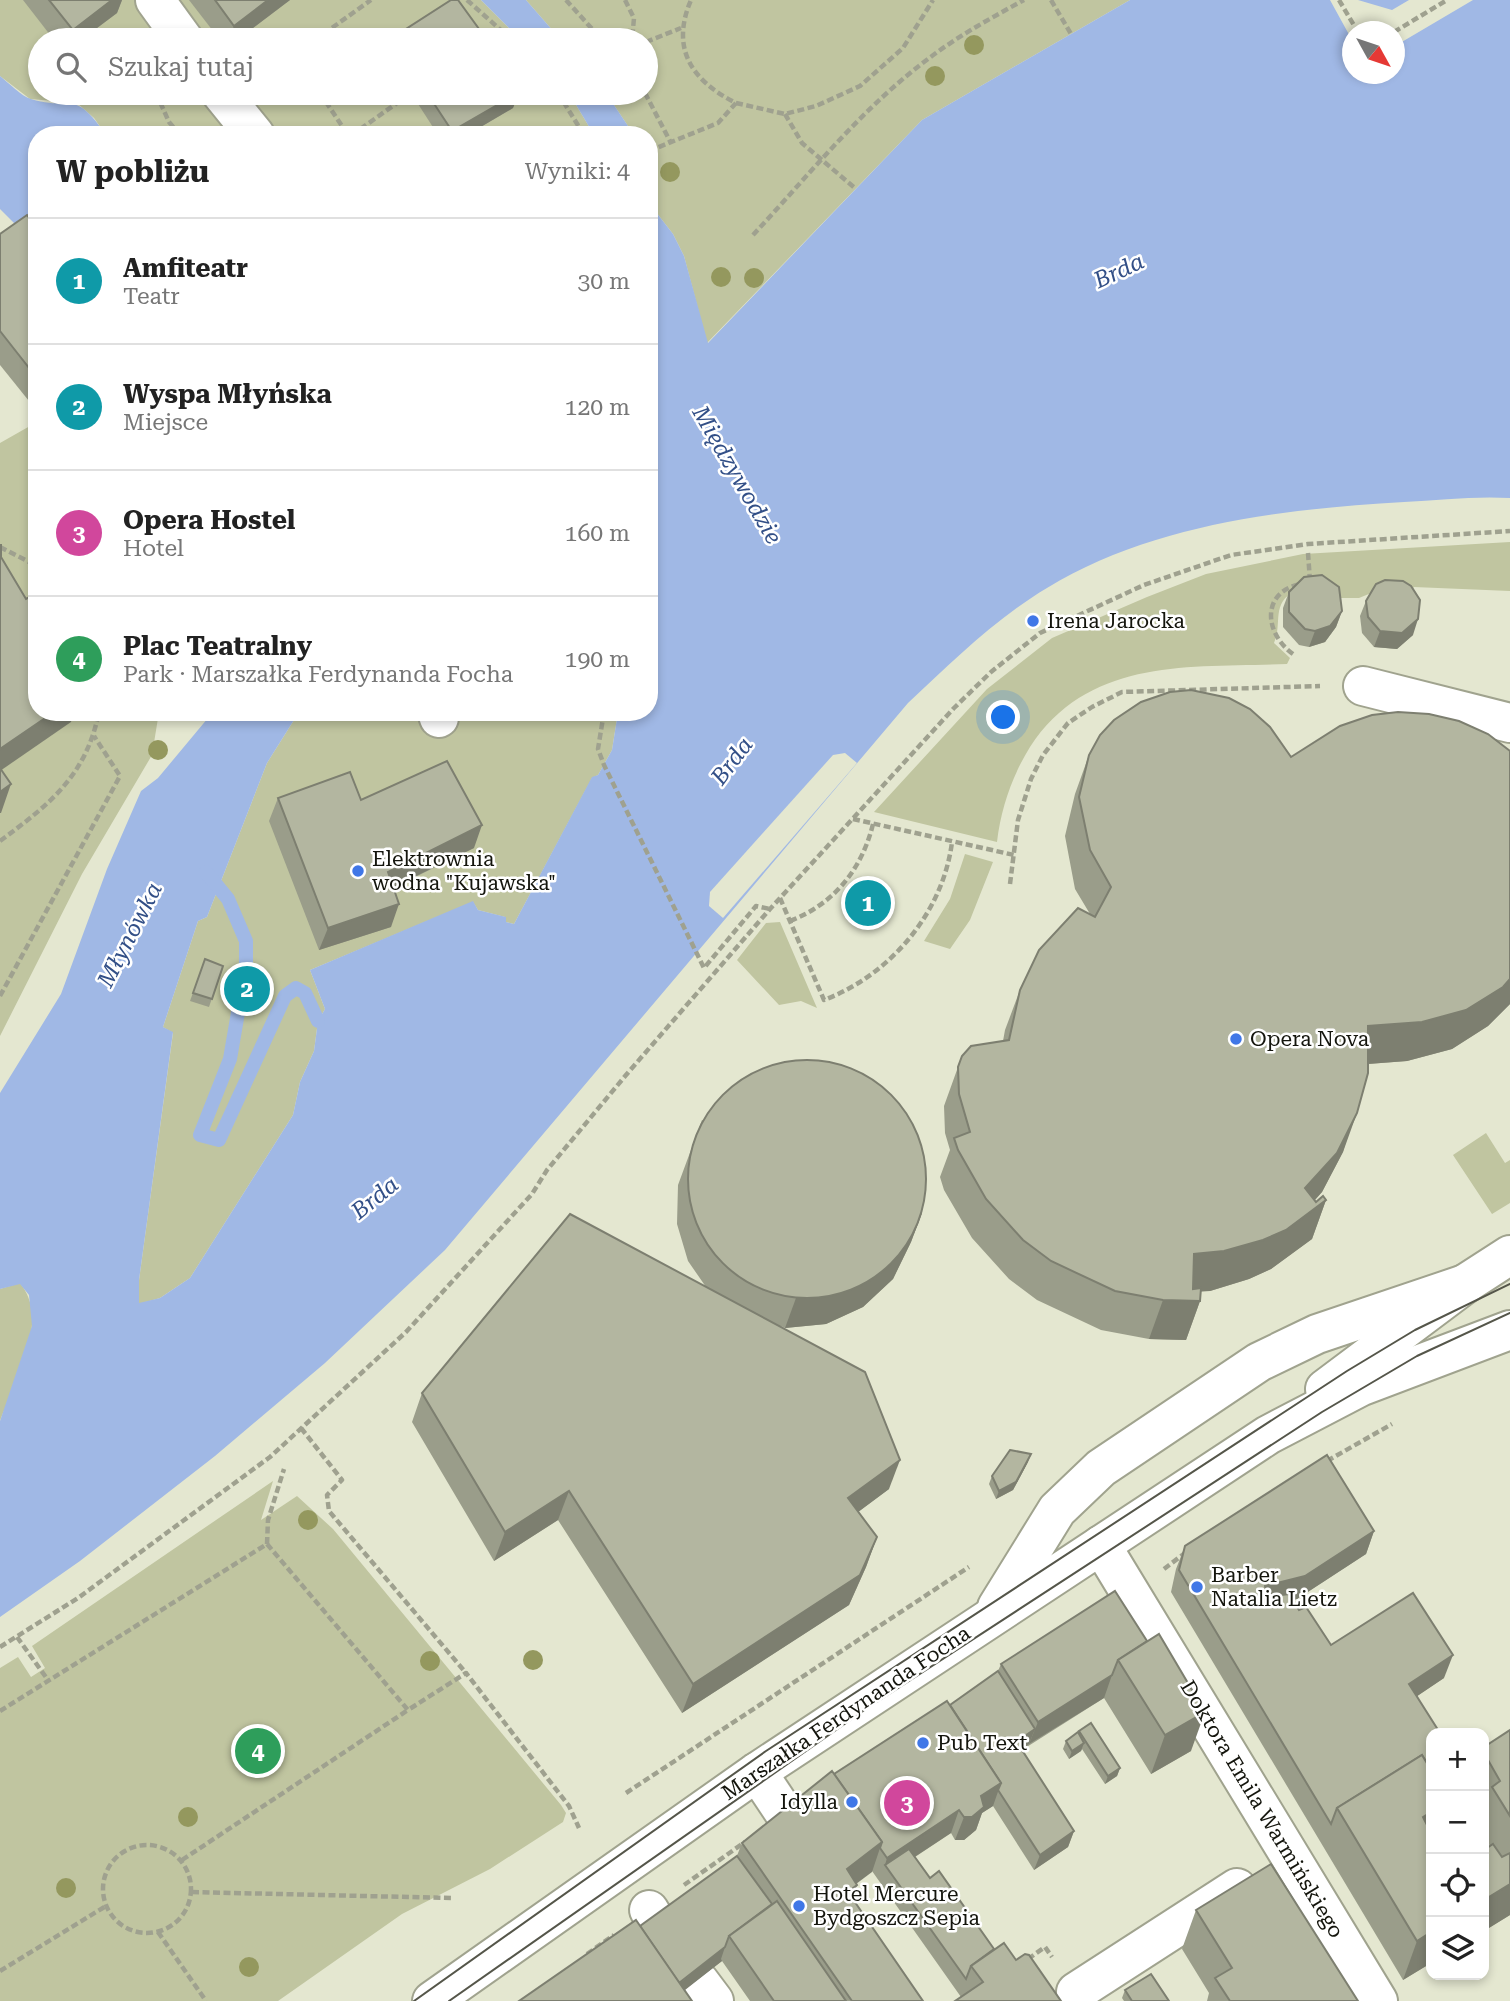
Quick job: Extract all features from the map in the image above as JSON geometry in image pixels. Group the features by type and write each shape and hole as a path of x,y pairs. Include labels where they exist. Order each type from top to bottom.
{"street":[{"path":"155,0 175,28"},
{"path":"231,105 248,126"},
{"path":"1363,686 1510,723"},
{"name":"Marszałka Ferdynanda Focha","path":"432,2001 757,1772 994,1613 1268,1435 1347,1371 1465,1284 1510,1255"},
{"path":"994,1613 1057,1510 1101,1468 1259,1362 1317,1334 1465,1284"},
{"name":"Marszałka Ferdynanda Focha","path":"1268,1435 1362,1386 1510,1330"},
{"name":"Doktora Emila Warmińskiego","path":"1101,1545 1378,2001"},
{"path":"757,1772 789,1820"},
{"path":"1076,1992 1290,1855"}],"path":[{"path":"332,28 371,0"},
{"path":"467,0 498,28"},
{"path":"566,0 591,28"},
{"path":"625,0 634,18 633,28"},
{"path":"691,0 681,28 688,62 712,90 736,103 785,114 816,106 860,86 903,48 933,0"},
{"path":"753,235 875,105 926,60 969,30 1024,0"},
{"path":"1051,0 1072,34"},
{"path":"1339,0 1351,21"},
{"path":"1405,25 1447,0"},
{"path":"658,37 681,28"},
{"path":"658,148 718,123 736,103"},
{"path":"161,105 172,126"},
{"path":"329,105 344,126"},
{"path":"363,126 394,105"},
{"path":"565,105 578,126"},
{"path":"651,105 671,143"},
{"path":"785,114 802,142 856,189"},
{"path":"0,1647 78,1598 270,1457 406,1332 532,1194 547,1170 617,1085 770,909 954,708 992,672 1040,634 1144,585 1231,555 1308,544 1510,531"},
{"path":"0,547 28,561"},
{"path":"1293,654 1276,640 1270,619 1277,598 1285,590 1310,583 1308,553"},
{"path":"1010,884 1017,820 1031,779 1043,755 1068,723 1122,692 1363,686"},
{"path":"0,841 64,789 82,763 94,736 97,721"},
{"path":"603,721 598,749 604,765 704,968 756,906 770,909"},
{"path":"0,996 120,776 94,736"},
{"path":"853,819 1014,855"},
{"path":"790,920 825,902 839,890 866,848 873,824"},
{"path":"780,898 824,1000 867,978 887,961 924,919 946,876 952,842"},
{"path":"1324,1463 1398,1421"},
{"path":"301,1428 342,1480 327,1495 329,1511 466,1673 569,1806 579,1828"},
{"path":"284,1469 268,1520 267,1544 408,1710"},
{"path":"0,1711 267,1544"},
{"path":"1161,1573 1168,1564 1187,1552"},
{"path":"17,1637 48,1680"},
{"path":"182,1860 466,1673"},
{"path":"585,1955 654,1918 789,1820"},
{"path":"144,1844 158,1845 182,1860 191,1881 192,1892 181,1918 158,1932 146,1934 122,1926 106,1906 104,1878 118,1855 144,1844"},
{"path":"192,1892 451,1898"},
{"path":"0,1970 106,1906"},
{"path":"158,1932 206,2001"},
{"path":"1018,1966 1045,1947 1076,1992"}],"green space":[{"path":"0,0 481,0 509,28 28,28 28,97 0,76"},
{"path":"526,0 1130,0 922,120 707,343 684,256 673,234 658,215 658,126 628,126 614,105 658,105 658,28 550,28"},
{"path":"79,105 576,105 589,126 100,126"},
{"path":"28,427 28,721 158,721 152,755 82,874 0,1036 0,443"},
{"path":"1510,542 1510,591 1414,587 1406,597 1381,589 1359,598 1330,598 1296,590 1288,595 1280,607 1274,643 1290,658 1287,664 1179,668 1145,673 1112,682 1082,696 1054,717 1030,747 1008,793 997,842 874,812 987,689 1052,638 1147,597 1206,574 1303,554"},
{"path":"293,721 617,721 612,750 598,775 592,778 514,924 506,922 505,917 478,910 473,902 310,970 325,1009 318,1021 314,1051 300,1082 293,1115 190,1278 160,1298 139,1304 139,1280 173,1033 163,1027 198,921 207,917 267,763"},
{"path":"965,854 993,862 970,920 950,949 924,941 950,899"},
{"path":"780,922 817,1008 801,1001 779,1005 737,960 766,923"},
{"path":"1486,1133 1505,1163 1510,1160 1510,1203 1492,1214 1453,1155"},
{"path":"20,1283 29,1298 31,1333 21,1370 0,1421 0,1289"},
{"path":"273,1481 261,1520 297,1496 333,1529 561,1805 566,1813 563,1822 490,1869 402,1914 278,2001 0,2001 0,1668 18,1657 31,1677 45,1668 32,1646"}],"water":[{"path":"481,0 526,0 550,28 509,28"},
{"path":"1130,0 1510,0 1510,498 1470,498 1312,509 1220,524 1130,549 1088,566 1047,588 1010,613 908,703 445,1250 325,1363 215,1456 80,1561 0,1617 0,1421 32,1326 29,1295 20,1284 0,1289 0,1093 61,994 107,869 141,791 158,778 206,721 293,721 267,763 207,917 198,921 163,1027 173,1032 139,1280 139,1303 160,1298 190,1278 293,1115 300,1082 314,1051 318,1021 325,1009 310,970 473,901 478,910 506,917 506,922 514,924 592,777 598,775 612,750 617,721 658,721 658,215 673,234 684,256 708,343 922,120"},
{"path":"0,76 28,98 28,105 79,106 99,126 28,126 28,237 0,209"},
{"path":"576,105 614,105 628,126 589,126"}],"pier":[{"path":"1330,0 1358,0 1392,10 1409,0 1473,0 1405,40 1405,21 1342,22"},
{"path":"845,753 857,763 723,918 709,906 710,892 833,755"}],"building":[{"path":"49,0 112,0 76,28 71,28"},
{"path":"215,0 268,0 234,26"},
{"path":"451,0 458,0 478,28 408,28"},
{"path":"435,105 497,105 461,126 449,126"},
{"path":"28,216 28,367 0,331 0,234"},
{"path":"1,545 1,557 26,599 28,598 28,721 41,721 0,749"},
{"path":"1322,575 1339,587 1342,611 1330,626 1315,631 1305,629 1289,612 1289,592 1304,577"},
{"path":"1385,580 1403,581 1411,586 1420,600 1418,619 1402,633 1380,631 1368,617 1366,601 1376,584"},
{"name":"Opera Nova","path":"1191,690 1229,698 1250,709 1270,727 1291,757 1340,726 1372,715 1398,712 1429,714 1459,721 1488,734 1510,751 1510,979 1503,987 1466,1010 1422,1022 1368,1026 1368,1073 1357,1113 1337,1153 1305,1188 1316,1202 1323,1196 1326,1200 1286,1230 1263,1240 1224,1251 1194,1254 1193,1289 1201,1288 1200,1301 1163,1300 1115,1291 1051,1261 1023,1240 986,1199 954,1138 970,1132 959,1094 958,1067 962,1056 971,1046 1009,1040 1020,990 1039,950 1078,908 1095,917 1111,887 1090,850 1079,797 1089,755 1100,735 1114,720 1141,702 1170,692"},
{"name":"Elektrownia wodna \"Kujawska\"","path":"447,761 482,825 388,872 399,904 328,928 278,798 350,772 361,800"},
{"path":"0,768 11,784 0,792"},
{"path":"205,959 223,966 212,999 193,993"},
{"path":"807,1060 830,1062 853,1069 873,1080 891,1095 906,1113 917,1133 924,1156 924,1202 917,1225 906,1245 891,1263 873,1278 853,1289 830,1296 807,1298 784,1296 761,1289 741,1278 723,1263 708,1245 697,1225 690,1202 688,1179 690,1156 697,1133 708,1113 723,1095 741,1080 761,1069 784,1062"},
{"path":"570,1214 865,1372 900,1460 848,1498 877,1537 860,1575 693,1684 569,1491 505,1532 422,1393"},
{"path":"1010,1450 1031,1454 1016,1482 999,1491 992,1476"},
{"path":"1327,1455 1374,1531 1305,1576 1265,1586 1267,1597 1289,1594 1299,1610 1306,1607 1331,1645 1413,1593 1453,1655 1409,1684 1437,1728 1426,1728 1426,1761 1422,1755 1337,1808 1331,1824 1179,1570 1185,1546"},
{"path":"1115,1591 1147,1641 1118,1660 1112,1675 1038,1722 1001,1664"},
{"path":"1159,1634 1205,1712 1165,1735 1118,1660"},
{"path":"998,1671 1035,1729 1019,1740 1022,1750 1074,1831 1040,1855 998,1790 1001,1783 950,1705"},
{"path":"947,1701 1001,1783 981,1796 984,1807 972,1817 964,1817 959,1810 887,1858 880,1848 882,1842 834,1774"},
{"path":"1091,1723 1120,1768 1108,1776 1079,1731"},
{"path":"1510,1730 1510,1816 1492,1787 1500,1781 1489,1762 1489,1744"},
{"path":"1078,1732 1084,1743 1072,1751 1066,1741"},
{"path":"1422,1755 1426,1762 1426,1815 1423,1817 1426,1823 1426,1935 1417,1941 1337,1808"},
{"name":"Hotel Mercure Bydgoszcz Sepia","path":"832,1771 882,1842 847,1869 857,1885 848,1892 923,2001 852,2001 742,1843"},
{"path":"1493,1844 1502,1857 1510,1853 1510,1884 1489,1897 1489,1854 1489,1847"},
{"path":"909,1849 930,1878 939,1871 994,1949 971,1966 966,1979 885,1865"},
{"path":"737,1856 772,1904 729,1936 725,1947 679,1983 640,1926"},
{"path":"1271,1864 1358,2001 1230,2001 1215,1978 1232,1968 1196,1910"},
{"path":"777,1901 846,2001 774,2001 729,1936"},
{"path":"636,1920 692,2001 519,2001"},
{"path":"1004,1943 1016,1960 1025,1954 1029,1955 1061,2001 955,2001 983,1982 971,1966"},
{"path":"1151,1974 1169,2001 1132,2001 1125,1990"}],"waterway":[{"path":"206,872 228,899 246,941 246,966 230,1059 200,1135 219,1140 285,996 296,988 305,993 318,1021"}],"tram line":[{"path":"414,2001 766,1751 1347,1371 1415,1330 1510,1284"},
{"path":"449,2001 866,1709 1322,1412 1417,1356 1510,1313"}],"place":[{"name":"Irena Jarocka","path":"1033,621"},
{"name":"Elektrownia wodna \"Kujawska\"","path":"358,871"},
{"name":"Amfiteatr","path":"868,903"},
{"name":"Wyspa Młyńska","path":"247,989"},
{"name":"Opera Nova","path":"1236,1039"},
{"name":"Barber Natalia Lietz","path":"1197,1587"},
{"name":"Pub Text","path":"923,1743"},
{"name":"Plac Teatralny","path":"258,1751"},
{"name":"Idylla","path":"852,1802"},
{"name":"Opera Hostel","path":"907,1803"},
{"name":"Hotel Mercure Bydgoszcz Sepia","path":"799,1906"}],"water label":[{"name":"Brda","path":"1119,271"},
{"name":"Międzywodzie","path":"737,475"},
{"name":"Brda","path":"732,761"},
{"name":"Młynówka","path":"130,935"},
{"name":"Brda","path":"375,1198"}]}
